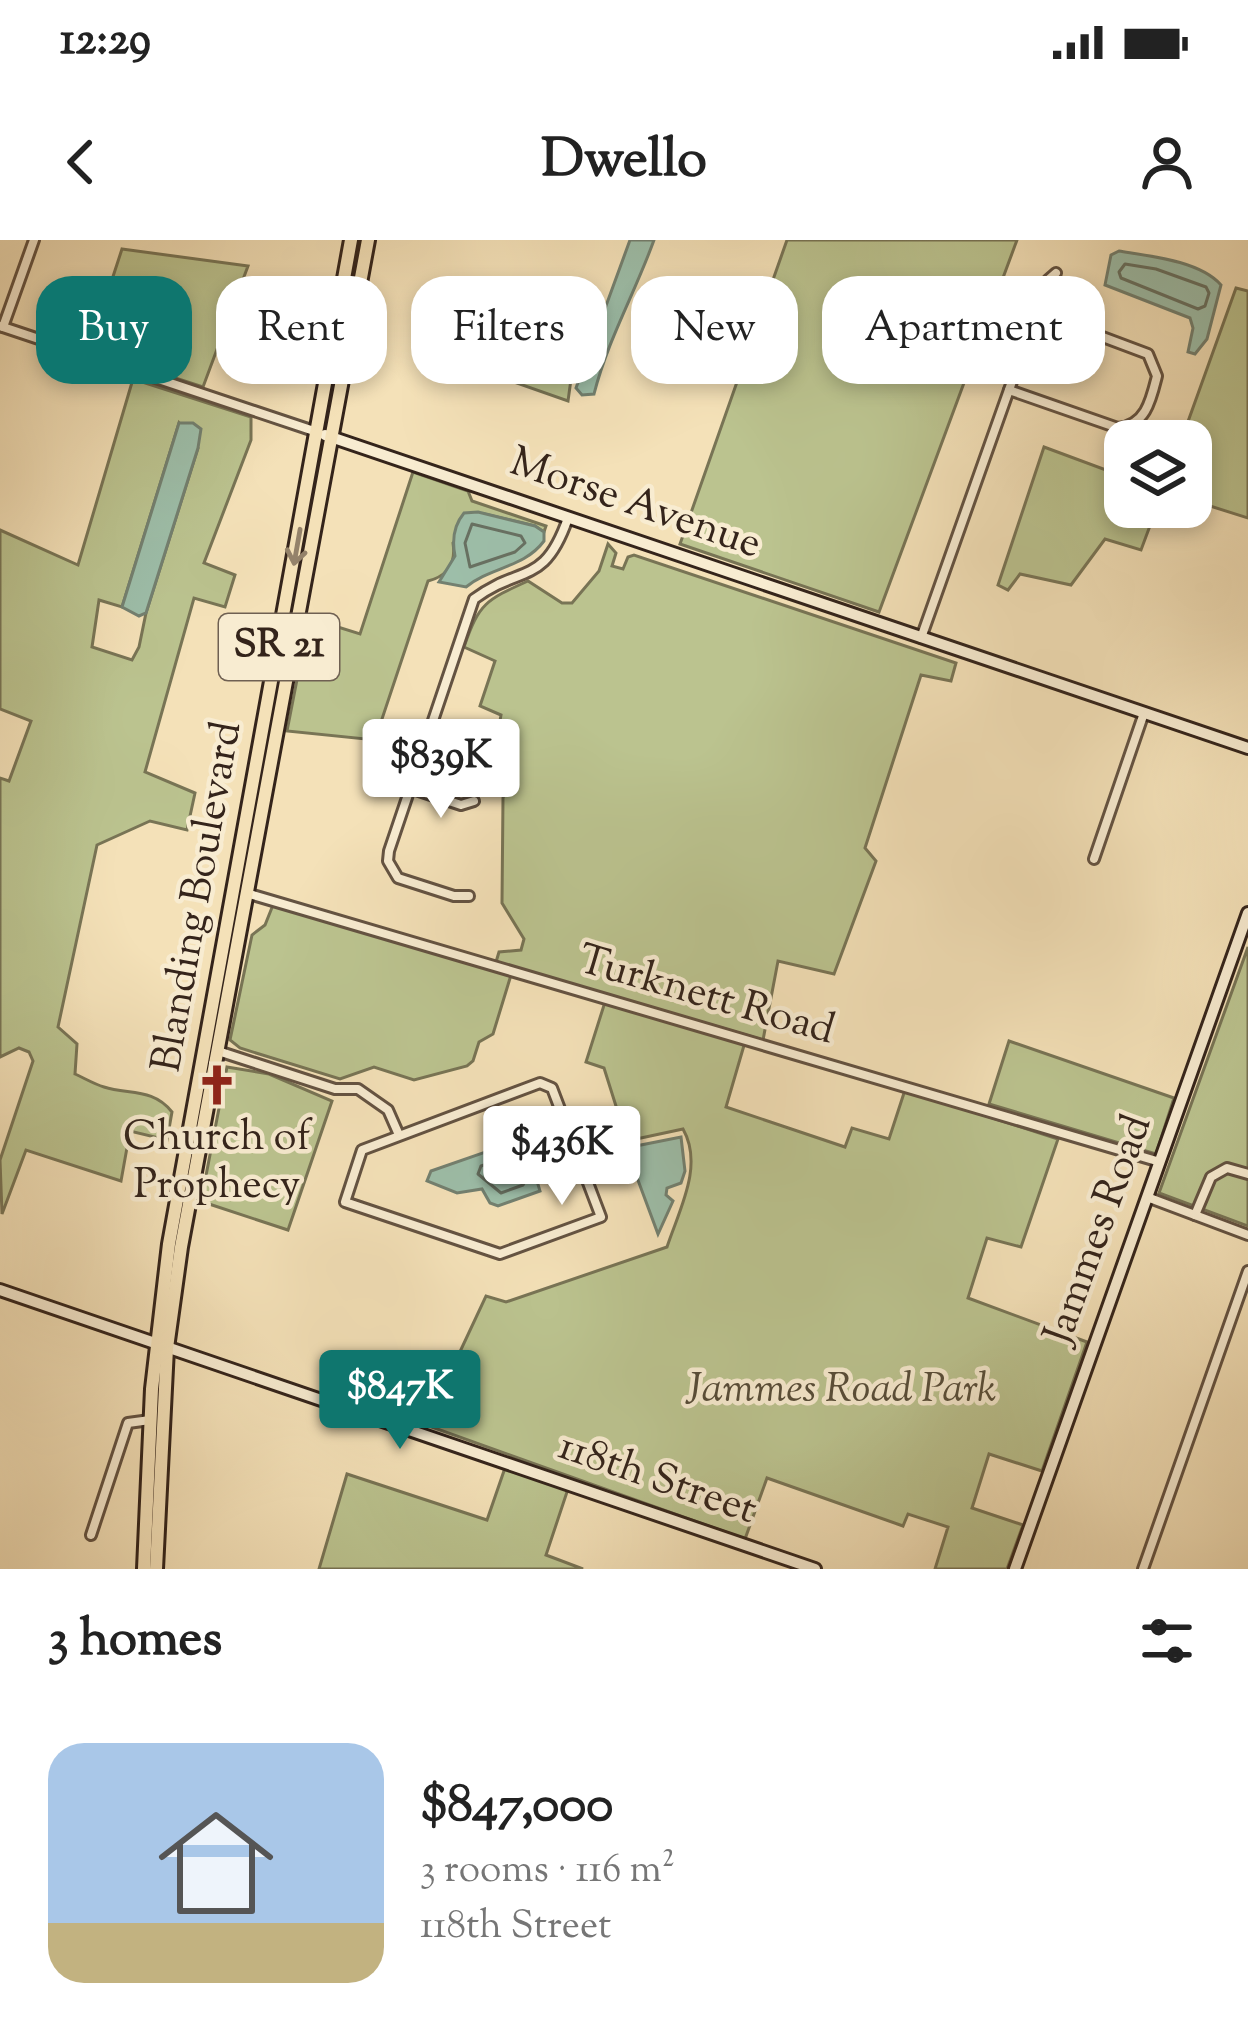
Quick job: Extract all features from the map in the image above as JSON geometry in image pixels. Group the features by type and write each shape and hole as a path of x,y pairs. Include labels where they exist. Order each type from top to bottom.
{"main road":[{"name":"Blanding Boulevard","path":"345,276 351,240"},
{"name":"Blanding Boulevard","path":"362,276 368,240"},
{"name":"Blanding Boulevard","path":"156,1569 150,1420 184,1194 327,384"},
{"name":"Blanding Boulevard","path":"184,1194 212,1081 212,1013 278,740 344,384"},
{"path":"290,586 306,589"},
{"path":"262,738 278,740"},
{"name":"Blanding Boulevard","path":"143,1569 162,1346"}],"street":[{"path":"1,327 34,240"},
{"path":"1053,276 1056,273"},
{"name":"Morse Avenue","path":"1,327 1248,748"},
{"path":"1009,390 1118,428 1132,425 1144,414 1157,376 1148,354 1105,338"},
{"path":"922,638 1011,384"},
{"path":"469,896 406,882 391,870 388,851 474,599 538,569 558,544 568,518"},
{"path":"1094,860 1144,712"},
{"path":"410,788 461,805 474,801"},
{"name":"Turknett Road","path":"241,890 1160,1162"},
{"name":"Jammes Road","path":"1016,1569 1248,913"},
{"path":"212,1047 335,1089 358,1089 388,1109 399,1135"},
{"path":"546,1084 552,1088 602,1217 500,1254 345,1202 362,1150 399,1135 546,1084"},
{"path":"1195,1215 1210,1177 1227,1168 1248,1174"},
{"path":"1147,1197 1248,1235"},
{"path":"1143,1569 1248,1271"},
{"name":"118th Street","path":"0,1290 815,1569"},
{"path":"91,1534 128,1423 150,1420"}],"green space":[{"path":"787,240 1017,240 1004,276 822,276 822,384 964,384 879,612 680,544 736,384 798,384 798,276 774,276"},
{"path":"122,249 248,266 244,276 216,276 216,352 203,387 192,383 192,276 113,276"},
{"path":"1236,288 1248,291 1248,518 1212,507 1212,420 1189,420"},
{"path":"132,384 149,384 251,417 251,440 204,563 235,575 225,607 194,598 145,772 195,793 187,830 150,821 97,845 58,1027 77,1044 75,1074 165,1104 172,1112 167,1140 130,1131 121,1181 26,1150 2,1214 0,1160 33,1061 29,1052 19,1048 0,1057 0,778 9,781 31,721 0,709 0,530 78,565","holes":["179,423 198,448 132,660 92,647 99,600 122,607"]},
{"path":"519,384 570,384 568,401"},
{"path":"1044,447 1104,469 1104,528 1149,528 1141,550 1105,539 1071,585 1020,574 1008,590 998,585"},
{"path":"413,472 468,491 472,501 546,526 544,532 484,514 453,543 449,567 428,581 375,740 287,731 309,618 360,634"},
{"path":"608,544 616,553 612,566 623,569 634,555 956,663 951,681 921,675 865,848 876,861 834,974 778,961 763,1040 496,962 499,952 521,950 524,939 502,903 503,798 516,753 496,744 501,715 480,706 495,661 464,647 486,605 528,581 562,603 572,603 599,571"},
{"path":"273,905 511,975 493,1034 479,1042 467,1066 414,1080 374,1067 340,1079 240,1048 230,1040 252,935 265,925"},
{"path":"1248,947 1248,1226 1159,1193"},
{"name":"Jammes Road Park","path":"605,1002 745,1042 726,1107 845,1147 852,1128 889,1139 905,1090 1058,1139 1021,1247 987,1238 968,1298 1087,1342 1042,1471 989,1454 972,1508 1023,1525 1007,1569 935,1569 948,1527 908,1514 903,1526 767,1478 745,1539 426,1425 430,1411 388,1399 394,1380 411,1380 420,1358 458,1356 486,1296 506,1302 667,1247 687,1188 689,1143 683,1129 627,1141 604,1068 586,1062"},
{"path":"1009,1041 1174,1098 1156,1154 989,1104"},
{"path":"227,1067 269,1074 332,1101 288,1230 206,1203 203,1191"},
{"path":"505,1468 568,1489 546,1555 583,1569 319,1569 347,1474 487,1520"}],"water":[{"path":"630,240 654,240 639,276 631,276 631,296 607,354 607,303"},
{"path":"1119,251 1188,265 1221,285 1207,339 1195,354 1188,352 1190,318 1105,285 1111,255"},
{"path":"577,384 597,384 594,394 582,395"},
{"path":"179,423 193,423 201,429 198,448 146,613 139,616 122,607"},
{"path":"464,513 535,526 544,532 544,541 527,557 466,587 439,582 455,556 461,518"},
{"path":"681,1137 685,1171 681,1183 667,1188 666,1195 673,1201 658,1234 626,1148"},
{"path":"525,1141 540,1191 498,1206 490,1203 482,1189 457,1193 427,1181 431,1171"}],"place":[{"name":"Church of Prophecy","path":"217,1085"}]}
